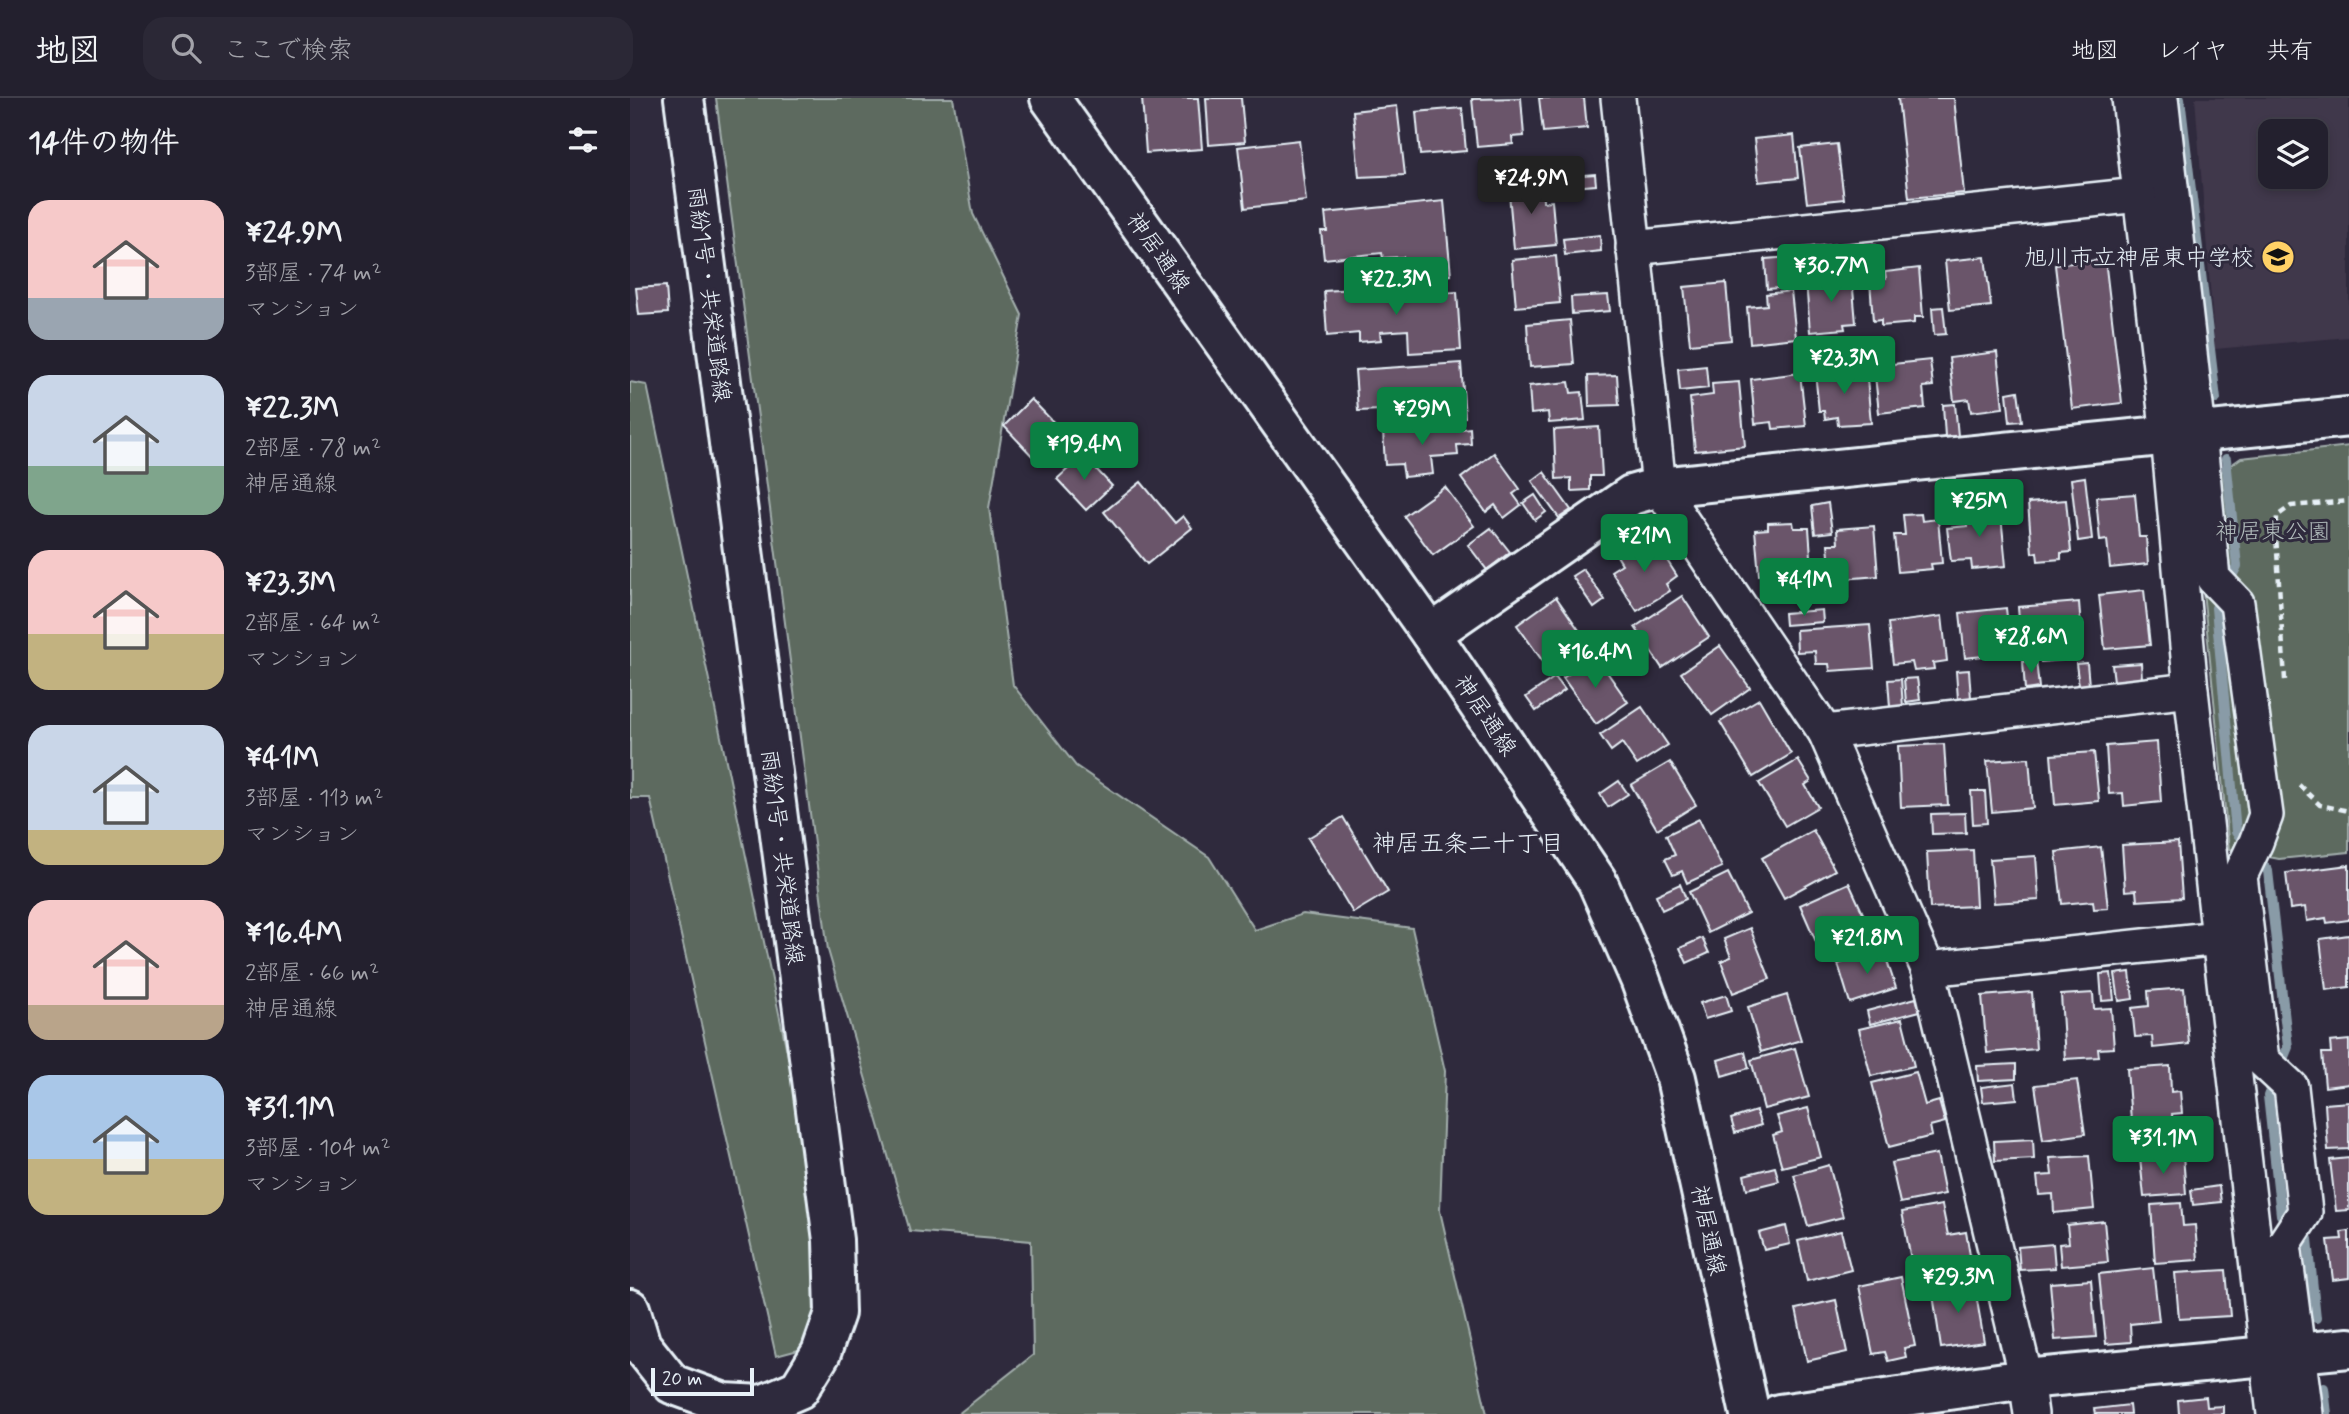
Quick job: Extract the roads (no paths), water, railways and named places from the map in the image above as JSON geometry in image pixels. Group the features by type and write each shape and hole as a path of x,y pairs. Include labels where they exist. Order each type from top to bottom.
{"street":[{"name":"雨紛1号・共栄道路線","path":"630,1309 641,1345 672,1384 724,1403 762,1405 799,1389 821,1353 835,1312 833,1240 684,98"},
{"name":"神居通線","path":"1050,98 1431,634 1597,881 1640,979 1676,1078 1750,1414"},
{"path":"1618,98 1659,487 1825,732 1928,969 2029,1397"},
{"path":"2129,98 2139,195 2213,578 2237,603 2266,814 2240,876 2262,1060 2291,1087 2305,1212 2284,1244 2284,1355 2274,1414"},
{"path":"2161,98 2184,434 2191,690 2219,938 2284,1355 2306,1414"},
{"path":"1633,248 2139,195"},
{"path":"1431,634 1631,495 1659,487 2349,417"},
{"path":"1825,732 2191,690"},
{"path":"1928,969 2219,938"},
{"path":"1779,1414 2029,1397 2284,1355 2349,1348"}],"waterway":[{"path":"2180,98 2216,399"},
{"path":"2226,459 2237,566 2216,608 2236,832 2268,871 2288,1047 2268,1096 2281,1215 2308,1239 2316,1318"},
{"path":"2324,1388 2327,1414"}],"place":[{"name":"旭川市立神居東中学校","path":"2278,257"}],"district":[{"name":"神居五条二十丁目","path":"1468,843"}],"park label":[{"name":"神居東公園","path":"2273,531"}]}
